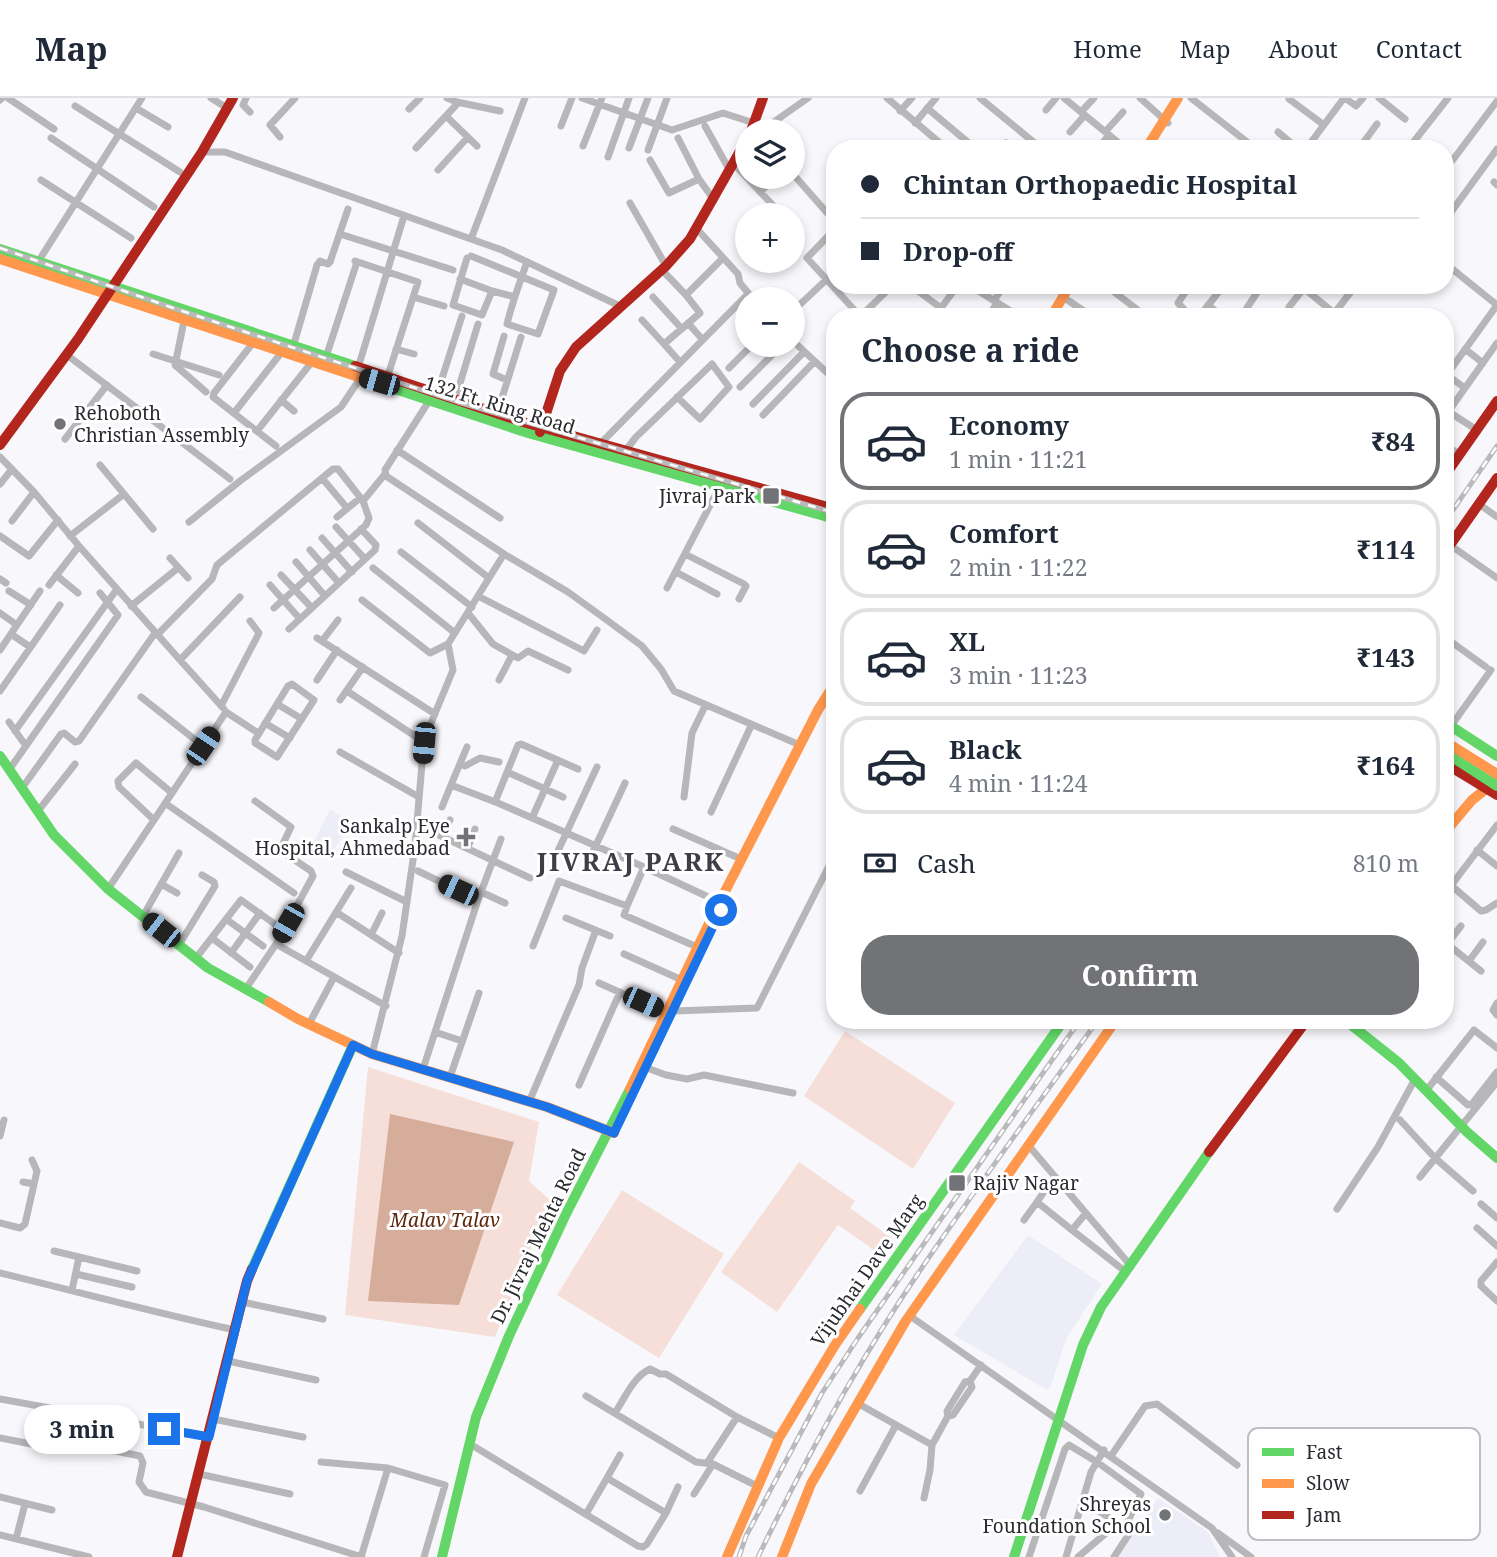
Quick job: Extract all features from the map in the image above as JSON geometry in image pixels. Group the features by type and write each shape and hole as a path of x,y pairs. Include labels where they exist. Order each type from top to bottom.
{"street":[{"path":"8,98 54,129"},
{"path":"0,445 67,355 202,152 230,103 211,98"},
{"path":"246,98 243,105 250,112"},
{"path":"282,98 289,105"},
{"path":"280,137 270,125 295,98"},
{"path":"410,109 420,98"},
{"path":"447,98 458,103 500,111"},
{"path":"471,239 525,98"},
{"path":"561,126 572,98"},
{"path":"582,98 601,101 624,113 672,130 723,113 735,119"},
{"path":"608,158 629,98"},
{"path":"629,148 648,98"},
{"path":"648,150 667,98"},
{"path":"756,119 763,98"},
{"path":"771,119 808,98"},
{"path":"887,98 936,140"},
{"path":"900,111 912,98"},
{"path":"915,123 936,98"},
{"path":"980,98 1030,140"},
{"path":"1046,110 1056,98"},
{"path":"1064,98 1115,140"},
{"path":"1070,132 1094,98"},
{"path":"1140,98 1166,121"},
{"path":"1158,140 1178,98"},
{"path":"1166,121 1184,98"},
{"path":"1191,98 1245,140"},
{"path":"1313,140 1345,98 1356,106 1363,98"},
{"path":"1380,98 1405,119"},
{"path":"1415,140 1448,98"},
{"path":"1289,99 1324,125"},
{"path":"583,146 601,101"},
{"path":"1454,158 1497,101"},
{"path":"38,262 137,102 168,127"},
{"path":"416,148 458,103"},
{"path":"75,106 180,172"},
{"path":"927,108 965,140"},
{"path":"1103,140 1123,112"},
{"path":"446,116 477,146"},
{"path":"1365,140 1377,124"},
{"path":"705,126 732,168 771,203"},
{"path":"1278,132 1287,140"},
{"path":"438,170 468,137"},
{"path":"51,138 154,207"},
{"path":"678,138 714,200"},
{"path":"1454,208 1497,149"},
{"path":"202,152 225,152 471,239 622,307"},
{"path":"650,160 669,193 699,178"},
{"path":"540,432 566,360 576,347 664,268 697,229 735,162"},
{"path":"41,180 131,238"},
{"path":"805,188 826,212"},
{"path":"760,192 763,189"},
{"path":"630,203 664,268 699,311 664,344"},
{"path":"293,347 317,265 319,261 328,264 330,262 348,209"},
{"path":"189,522 341,407 360,373 404,216"},
{"path":"697,229 738,274 743,287"},
{"path":"340,234 453,270"},
{"path":"805,300 826,280 807,258 826,238"},
{"name":"132 Ft. Ring Road","path":"0,249 111,290 184,321 311,363 387,377 433,398 455,400 540,432 601,443 826,506"},
{"path":"492,291 482,315 452,304 469,257 522,275 554,291 538,334 507,324 522,275 527,262"},
{"path":"686,295 723,258"},
{"name":"132 Ft. Ring Road","path":"0,259 111,290 293,347 433,398 719,488 826,517"},
{"path":"326,358 356,262 418,282 387,377"},
{"path":"1454,270 1497,305 1454,364"},
{"path":"460,279 515,298"},
{"path":"840,294 853,308"},
{"path":"868,308 883,294"},
{"path":"922,294 941,308"},
{"path":"983,294 1005,308"},
{"path":"992,308 999,294"},
{"path":"1055,308 1065,294"},
{"path":"1117,294 1135,308"},
{"path":"1206,308 1217,294"},
{"path":"1289,307 1301,294"},
{"path":"1310,294 1325,308"},
{"path":"1338,308 1349,294"},
{"path":"414,297 444,306"},
{"path":"653,297 702,339"},
{"path":"1063,297 1080,308"},
{"path":"1208,305 1212,308"},
{"path":"601,443 702,339 735,311"},
{"path":"337,517 361,500 385,474 397,450 433,398 462,316"},
{"path":"642,320 681,362"},
{"path":"184,321 174,361 181,372 206,392"},
{"path":"455,400 478,324"},
{"path":"504,336 493,374 508,380"},
{"path":"497,414 521,337"},
{"path":"1454,402 1497,343"},
{"path":"252,344 213,395 276,446"},
{"path":"396,349 414,354"},
{"path":"1465,349 1483,363"},
{"path":"234,414 281,353"},
{"path":"805,353 826,372"},
{"path":"153,354 219,375"},
{"path":"67,355 230,479"},
{"path":"729,368 740,357"},
{"path":"740,387 770,357"},
{"path":"754,404 799,357"},
{"path":"763,415 814,362"},
{"path":"257,431 311,363"},
{"path":"626,450 636,437 677,397 712,364 729,387 700,419 677,397"},
{"path":"1454,380 1465,388"},
{"path":"65,439 107,385"},
{"path":"281,400 294,411"},
{"path":"1454,463 1497,401"},
{"path":"1454,415 1477,430"},
{"path":"397,450 500,518"},
{"path":"1454,451 1460,454"},
{"path":"0,457 34,492 223,709 258,733"},
{"path":"100,465 153,529"},
{"path":"0,484 12,469"},
{"path":"22,788 61,734 79,741 156,634 212,579 217,565 333,469 338,469 361,500 369,518 349,541 274,608"},
{"path":"385,474 504,554 568,592 642,646 662,669 674,691 800,745"},
{"path":"322,478 347,508"},
{"path":"1454,539 1497,478"},
{"path":"667,588 719,488"},
{"path":"12,522 34,492"},
{"path":"70,536 124,494"},
{"path":"1479,504 1497,517"},
{"path":"0,536 29,556 58,520"},
{"path":"418,523 489,578"},
{"path":"336,527 365,559"},
{"path":"289,629 376,547 361,529"},
{"path":"321,538 352,572"},
{"path":"49,585 79,546"},
{"path":"310,550 339,583"},
{"path":"401,552 470,610 493,644 520,658 528,651 568,670"},
{"path":"1454,552 1497,578"},
{"path":"372,1054 399,953 424,742 453,670 449,645 504,554"},
{"path":"685,554 745,584 739,598"},
{"path":"170,558 188,578"},
{"path":"296,562 326,596"},
{"path":"131,606 178,568"},
{"path":"373,568 455,633"},
{"path":"676,572 717,594"},
{"path":"56,575 78,593"},
{"path":"281,575 312,608"},
{"path":"5,584 31,605"},
{"path":"270,585 300,619"},
{"path":"15,731 117,589"},
{"path":"1,645 40,591"},
{"path":"9,770 118,615 100,593"},
{"path":"478,596 584,651 597,629"},
{"path":"180,660 240,597"},
{"path":"362,600 430,653 449,645"},
{"path":"0,691 60,605"},
{"path":"0,613 17,625"},
{"path":"338,620 320,639 435,714"},
{"path":"108,889 203,746 223,709 259,633 250,621"},
{"path":"11,634 30,648"},
{"path":"1454,644 1489,669 1454,716"},
{"path":"317,680 337,650"},
{"path":"499,680 512,655"},
{"path":"340,700 363,667"},
{"path":"59,670 72,680"},
{"path":"292,684 314,700 277,757 255,743 258,733 277,704 292,684"},
{"path":"346,691 424,742"},
{"path":"141,697 203,746"},
{"name":"Dr. Jivraj Mehta Road","path":"442,1557 476,1417 509,1336 566,1214 612,1132 719,902 826,699"},
{"path":"277,704 302,719"},
{"path":"684,797 692,733 705,706"},
{"path":"447,1557 483,1418 514,1336 570,1215 646,1068 670,1012 826,709"},
{"path":"9,722 26,746"},
{"path":"265,723 290,738"},
{"path":"710,812 751,726"},
{"path":"1454,728 1497,755 1487,787"},
{"path":"495,802 516,747 521,744 578,769"},
{"path":"442,807 467,747"},
{"path":"1454,747 1497,774 1454,821"},
{"path":"340,752 419,797"},
{"path":"0,756 54,835 108,889 196,958 245,989 372,1054 529,1102 612,1132"},
{"path":"460,764 465,766 480,758 499,762"},
{"path":"533,818 558,760"},
{"path":"1454,760 1497,795"},
{"path":"154,820 119,787 118,781 136,763 172,793"},
{"path":"38,811 75,764"},
{"path":"557,853 597,767"},
{"path":"1454,768 1487,787"},
{"path":"506,772 563,797"},
{"path":"590,858 625,783"},
{"path":"451,785 566,832 719,902"},
{"path":"245,989 276,944 313,876 311,871 281,852 280,848 291,827 255,801"},
{"path":"165,803 294,893"},
{"path":"442,836 450,820"},
{"path":"1454,882 1497,825"},
{"path":"424,828 530,878"},
{"path":"673,829 741,859"},
{"path":"468,847 475,830"},
{"path":"423,1069 501,839"},
{"path":"1478,850 1497,866"},
{"path":"143,916 179,853"},
{"path":"644,867 624,915 697,947"},
{"path":"418,871 505,904"},
{"path":"346,872 407,902"},
{"path":"599,983 670,1012 757,1008 826,873"},
{"path":"179,944 215,886 214,882 202,875"},
{"path":"533,946 559,881 627,906"},
{"path":"162,884 177,893"},
{"path":"306,961 351,888"},
{"path":"1454,888 1481,911 1497,903"},
{"path":"196,958 241,900 276,925"},
{"path":"336,912 399,953"},
{"path":"231,953 260,913"},
{"path":"371,935 382,913"},
{"path":"566,918 610,936"},
{"path":"226,919 263,946"},
{"path":"1454,934 1461,926"},
{"path":"529,1102 579,985 582,968 596,930"},
{"path":"212,938 250,967"},
{"path":"1469,961 1483,942"},
{"path":"276,944 386,1006"},
{"path":"1454,949 1481,971"},
{"path":"624,954 682,980"},
{"path":"309,1024 334,976"},
{"path":"579,1085 620,992"},
{"path":"450,1077 479,993"},
{"path":"1497,1003 1493,1010 1497,1015"},
{"name":"Vijubhai Dave Marg","path":"727,1557 779,1438 835,1345 1058,1029"},
{"path":"782,1557 811,1484 910,1316 1110,1029"},
{"path":"1014,1557 1083,1345 1101,1307 1188,1180 1300,1029"},
{"path":"1356,1029 1399,1063 1462,1127 1497,1158"},
{"path":"1426,1091 1474,1030 1497,1048"},
{"path":"435,1032 462,1041"},
{"path":"177,1557 247,1281 353,1045"},
{"path":"646,1068 687,1079 704,1075 793,1093"},
{"path":"1436,1077 1468,1105 1472,1104 1497,1072"},
{"path":"1337,1209 1378,1147 1415,1079"},
{"path":"1420,1177 1497,1082"},
{"path":"0,1136 4,1120"},
{"path":"1400,1120 1435,1158 1473,1191"},
{"path":"1029,1146 1087,1213 1128,1268"},
{"path":"0,1223 20,1228 24,1226 37,1167 32,1160"},
{"path":"1024,1220 1054,1177"},
{"path":"23,1182 34,1184"},
{"path":"1037,1202 1072,1230 1128,1268"},
{"path":"1481,1204 1497,1218"},
{"path":"1072,1230 1087,1213"},
{"path":"1477,1228 1497,1246"},
{"path":"54,1251 137,1270"},
{"path":"72,1290 79,1257"},
{"path":"1497,1262 1481,1281 1481,1286 1497,1301"},
{"path":"0,1273 134,1308 235,1330"},
{"path":"76,1274 132,1287"},
{"path":"242,1302 323,1319"},
{"path":"910,1316 1104,1450 1251,1557"},
{"path":"228,1361 316,1380"},
{"path":"924,1498 932,1445 948,1416 947,1411 965,1382 970,1381 981,1365"},
{"path":"615,1413 636,1381 650,1370 666,1374 687,1385 737,1418 779,1438"},
{"path":"586,1396 696,1462 710,1463 757,1486"},
{"path":"0,1399 209,1437"},
{"path":"857,1404 932,1445"},
{"path":"1111,1456 1145,1406 1157,1405 1237,1465"},
{"path":"36,1445 42,1407"},
{"path":"694,1494 737,1418"},
{"path":"213,1419 303,1437"},
{"path":"860,1491 896,1425"},
{"path":"0,1438 52,1448"},
{"path":"1029,1557 1065,1449 1069,1445 1141,1494 1127,1523 1129,1534 1114,1557"},
{"path":"101,1447 140,1456 143,1463 139,1482 146,1492 191,1503 361,1557 388,1468"},
{"path":"475,1447 643,1547 666,1513 678,1487"},
{"path":"1066,1557 1091,1472 1104,1450"},
{"path":"586,1514 620,1455"},
{"path":"321,1462 388,1468 444,1485 424,1557"},
{"path":"199,1474 290,1494"},
{"path":"607,1479 666,1513"},
{"path":"0,1497 52,1510"},
{"path":"1078,1557 1105,1534 1111,1522 1083,1500"},
{"path":"16,1539 25,1504"},
{"path":"436,1515 451,1518"},
{"path":"1212,1528 1232,1557 1240,1550"},
{"path":"0,1535 89,1557"},
{"path":"323,1557 326,1546"}],"shaded area":[{"path":"330,809 351,823 332,853 314,841"},
{"path":"390,1114 514,1142 459,1305 368,1301"},
{"path":"1028,1235 1102,1284 1066,1339 1051,1386 1047,1390 954,1335"},
{"name":"Shreyas Foundation School","path":"1158,1498 1208,1532 1220,1557 1118,1557"}],"green space":[{"path":"845,1031 955,1103 913,1169 804,1096"},
{"name":"Malav Talav","path":"368,1067 539,1122 529,1181 551,1201 495,1337 345,1315"},
{"path":"799,1162 855,1201 850,1208 893,1239 881,1255 838,1225 777,1312 721,1272"},
{"path":"622,1190 724,1254 659,1358 557,1295"}],"railway":[{"path":"0,248 458,402 826,510"},
{"path":"1454,508 1497,446"},
{"path":"739,1557 746,1536 822,1393 1074,1029"},
{"path":"758,1557 832,1413 873,1343 961,1211 1092,1029"}],"traffic: fast":[{"path":"0,249 355,366"},
{"path":"386,386 528,433 826,516"},
{"path":"1454,728 1497,756"},
{"path":"0,756 54,835 108,889 208,968 269,1002"},
{"path":"1454,758 1497,786"},
{"path":"860,1309 1058,1029"},
{"path":"1356,1029 1399,1063 1467,1132 1497,1158"},
{"path":"252,1269 353,1045"},
{"path":"442,1557 476,1417 509,1336 566,1214 630,1089"},
{"path":"1014,1557 1083,1345 1101,1307 1209,1152"}],"traffic: slow":[{"path":"1152,140 1178,98"},
{"path":"0,259 386,386"},
{"path":"1056,308 1065,294"},
{"path":"630,1089 715,911 826,697"},
{"path":"1454,747 1497,774"},
{"path":"1454,821 1494,777"},
{"path":"269,1002 298,1019 372,1054 547,1107 614,1133"},
{"path":"782,1557 811,1484 905,1322 1110,1029"},
{"path":"727,1557 779,1438 860,1309"}],"traffic: jam":[{"path":"0,445 78,339 202,152 233,98"},
{"path":"755,119 763,98"},
{"path":"540,432 560,371 576,347 666,266 690,239 735,160"},
{"path":"355,366 523,422 826,506"},
{"path":"1454,463 1497,401"},
{"path":"1454,540 1497,478"},
{"path":"1454,769 1497,795"},
{"path":"1209,1152 1300,1029"},
{"path":"177,1557 252,1269"}],"place":[{"name":"Rehoboth Christian Assembly","path":"60,424"},
{"name":"Jivraj Park","path":"771,496"},
{"name":"Sankalp Eye Hospital, Ahmedabad","path":"466,837"},
{"name":"Rajiv Nagar","path":"957,1183"},
{"name":"Shreyas Foundation School","path":"1165,1515"}],"district":[{"name":"JIVRAJ PARK","path":"631,861"}],"route":[{"path":"164,1429 209,1437 247,1281 353,1045 372,1054 547,1107 614,1133 721,910"}]}
